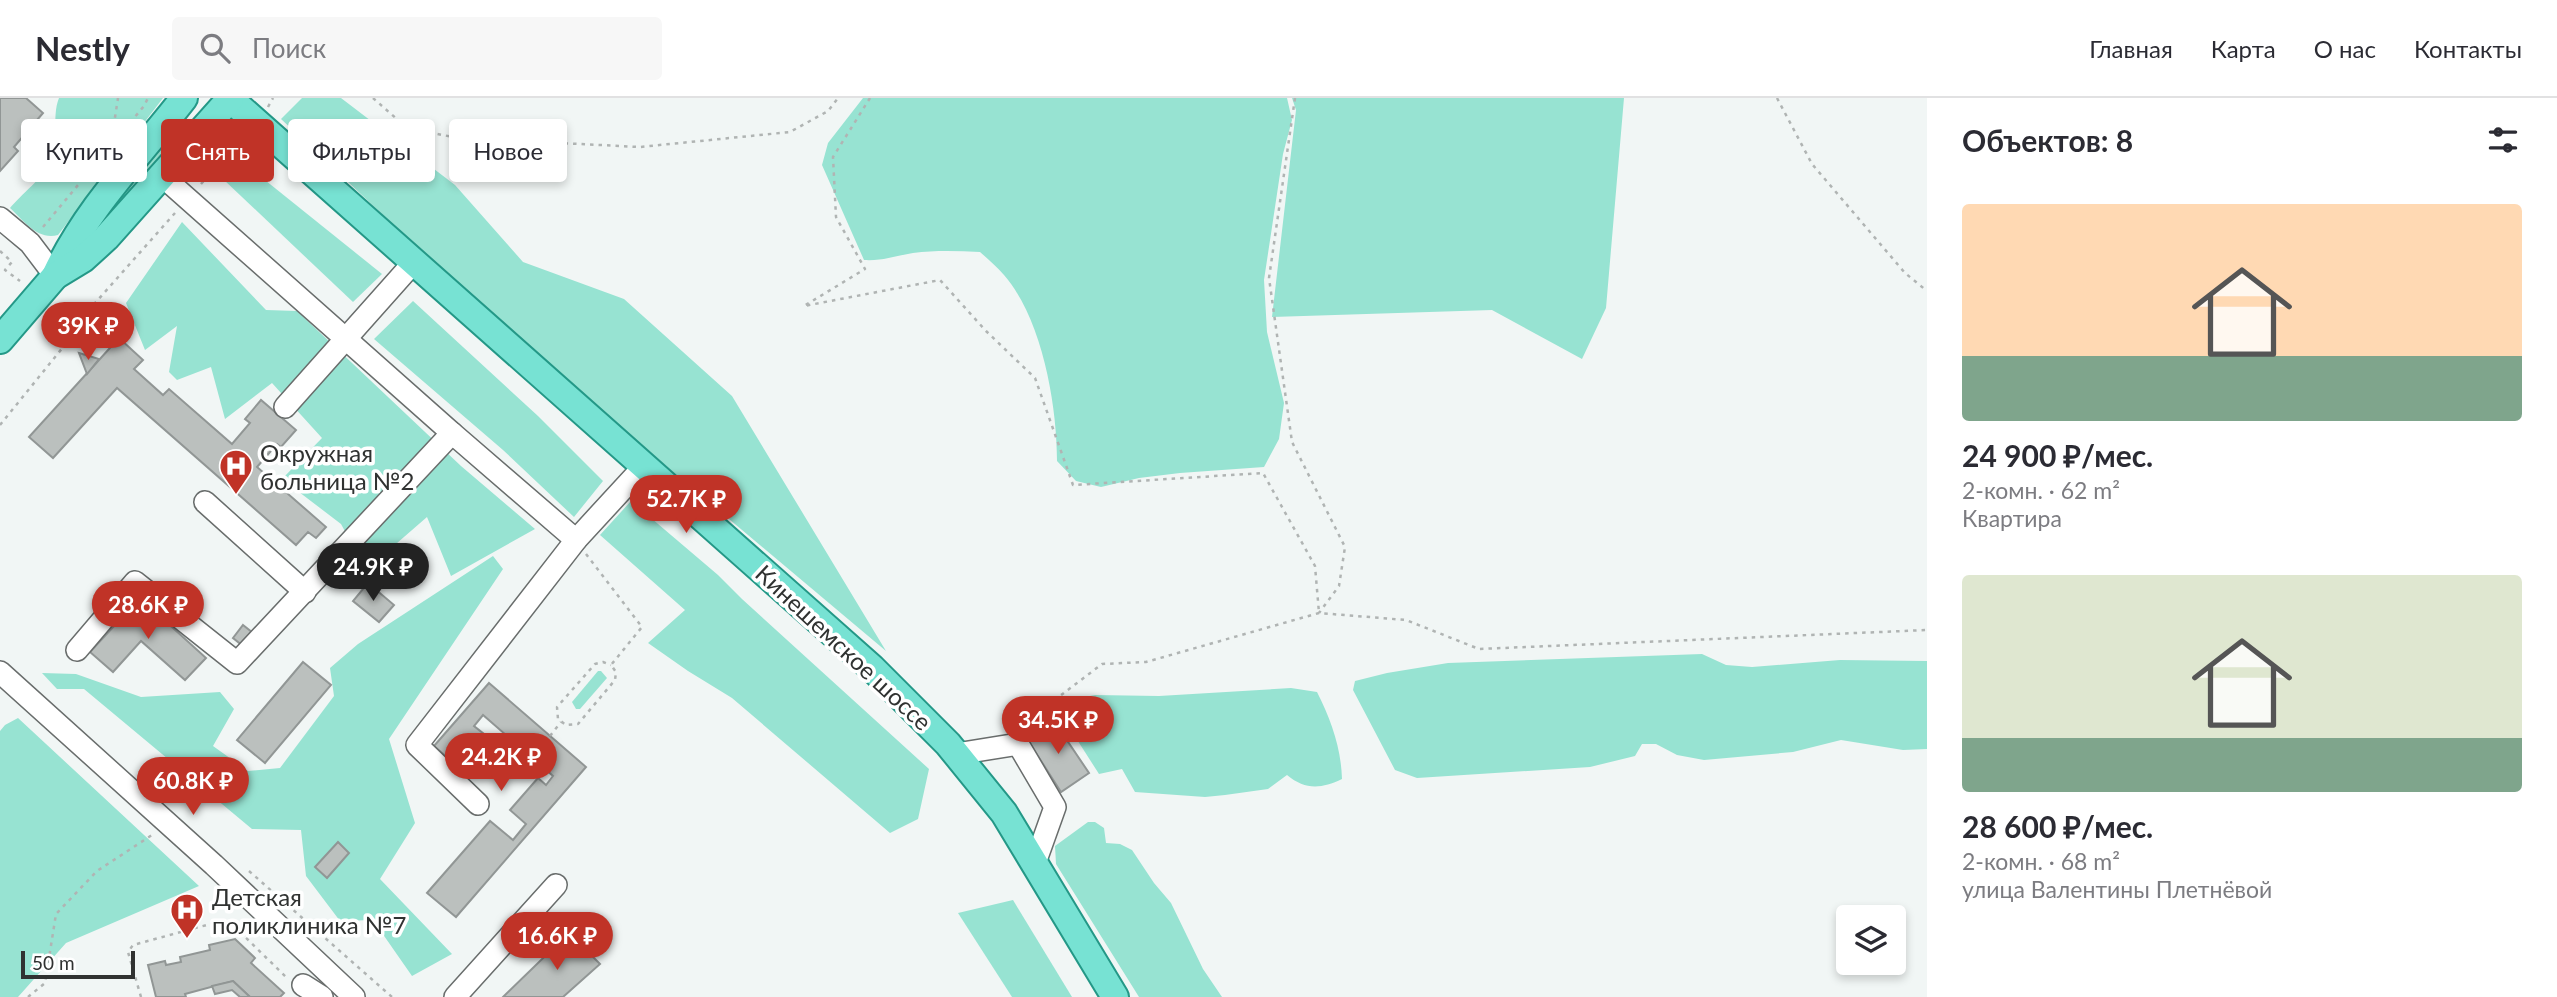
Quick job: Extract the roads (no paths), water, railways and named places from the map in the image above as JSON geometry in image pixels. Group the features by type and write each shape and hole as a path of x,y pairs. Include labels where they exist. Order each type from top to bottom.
{"main road":[{"path":"0,340 55,276 68,247 85,220 184,98"},
{"path":"212,119 230,99"},
{"name":"Кинешемское шоссе","path":"230,99 872,668 956,754 1004,813 1115,997"},
{"path":"55,276 83,259 106,238 161,177"}],"street":[{"path":"169,182 576,540"},
{"path":"0,218 30,243 55,276"},
{"path":"285,407 414,262"},
{"path":"77,650 135,582 237,663 452,433"},
{"path":"478,804 417,745 576,540 644,466"},
{"path":"205,502 305,592"},
{"path":"0,672 172,827 254,925 341,993"},
{"path":"956,754 1018,744 1055,807 1035,863"},
{"path":"455,997 556,885"},
{"path":"295,982 322,997"}],"place":[{"name":"Окружная больница №2","path":"236,496"},
{"name":"Детская поликлиника №7","path":"187,940"}]}
